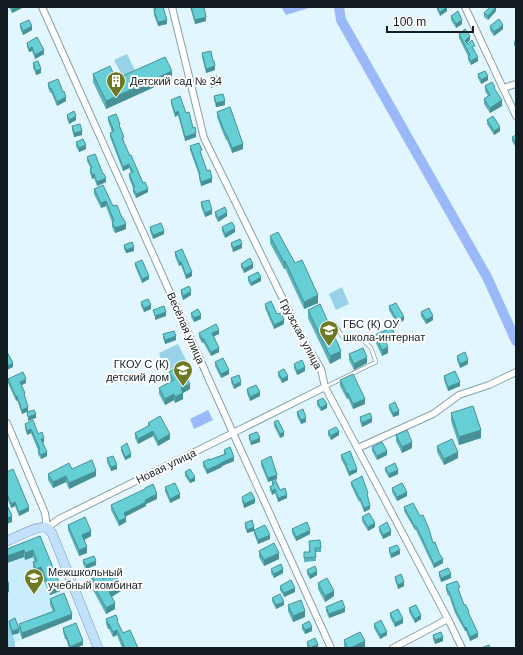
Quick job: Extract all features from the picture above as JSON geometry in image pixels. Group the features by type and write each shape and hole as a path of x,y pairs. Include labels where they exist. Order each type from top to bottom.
{"main road":[{"name":"Новая улица","path":"7,541 36,528 47,528"},
{"path":"47,528 52,533 98,648"}],"street":[{"name":"Весёлая улица","path":"42,7 331,648"},
{"name":"Грузская улица","path":"172,7 204,138 300,334 321,369 325,387 462,648"},
{"path":"465,7 516,116"},
{"path":"503,88 516,84"},
{"path":"358,448 433,414 459,395 489,385 516,372"},
{"name":"Новая улица","path":"47,528 59,519 325,387"},
{"path":"7,423 45,513 47,528"},
{"path":"393,648 448,619"}],"lane":[{"path":"325,387 376,362 371,348 364,341 344,339 335,325"}],"shaded area":[{"path":"281,7 312,7 286,15"},
{"path":"127,54 135,70 123,77 114,60"},
{"path":"342,287 349,304 336,310 329,294"},
{"path":"178,344 188,364 164,371 159,353"},
{"path":"208,410 213,420 194,429 190,419"},
{"name":"Межшкольный учебный комбинат","path":"40,543 72,619 15,642 7,618 7,556"},
{"path":"7,618 15,642 15,648 7,648"}],"building":[{"path":"154,7 163,7 167,20 158,22"},
{"path":"191,7 204,7 206,17 195,20"},
{"path":"437,7 447,7 440,12"},
{"path":"490,7 496,7 488,16 484,13"},
{"path":"458,11 462,20 456,24 451,16"},
{"path":"499,19 503,25 494,32 490,26"},
{"path":"29,20 32,26 23,31 20,24"},
{"path":"465,29 470,36 465,41 468,44 472,40 475,46 472,47 478,57 471,61 468,56 470,55 459,34"},
{"path":"37,37 44,50 35,55 32,47 29,49 27,43"},
{"path":"211,51 215,66 206,69 202,53"},
{"path":"165,57 172,71 106,101 93,74 110,66 116,79"},
{"path":"38,61 41,69 36,71 33,63"},
{"path":"485,71 488,76 481,80 478,74"},
{"path":"217,76 219,81 211,84 209,78"},
{"path":"58,79 66,97 57,102 48,83"},
{"path":"492,82 502,100 490,108 484,99 490,95 485,86"},
{"path":"223,94 225,101 216,103 214,96"},
{"path":"180,96 186,113 189,112 193,128 195,127 196,133 185,137 178,111 175,113 171,100"},
{"path":"230,107 243,144 232,148 217,112"},
{"path":"74,111 76,116 69,120 67,115"},
{"path":"116,114 124,137 122,138 143,183 145,182 148,189 136,194 133,188 135,187 129,174 133,172 129,164 123,167 110,133 114,131 108,117"},
{"path":"493,116 500,127 494,131 487,120"},
{"path":"80,124 82,131 74,133 72,126"},
{"path":"516,135 516,144 512,137"},
{"path":"83,139 86,145 79,148 76,142"},
{"path":"199,143 202,150 200,151 207,171 210,170 212,178 201,182 200,174 190,146"},
{"path":"95,154 106,178 97,182 94,174 92,175 90,169 92,168 87,157"},
{"path":"103,185 113,206 117,205 126,224 115,228 112,222 114,221 106,201 101,203 94,189"},
{"path":"209,200 212,210 205,213 201,202"},
{"path":"225,207 227,212 218,218 215,212"},
{"path":"232,222 235,228 225,234 222,227"},
{"path":"161,223 164,231 153,235 150,227"},
{"path":"278,232 295,263 302,260 318,295 304,302 285,261 284,262 270,236"},
{"path":"240,239 242,244 233,248 231,243"},
{"path":"132,242 134,247 126,250 124,245"},
{"path":"182,249 192,272 186,275 175,252"},
{"path":"250,258 253,264 244,269 241,264"},
{"path":"142,260 149,276 142,279 135,263"},
{"path":"258,272 261,277 251,283 248,277"},
{"path":"189,286 191,291 183,296 181,290"},
{"path":"148,299 151,305 144,308 141,302"},
{"path":"271,301 277,314 281,313 284,320 274,325 265,304"},
{"path":"396,303 404,317 397,320 389,306"},
{"path":"320,304 341,351 330,356 308,310"},
{"path":"164,306 166,312 155,316 153,310"},
{"path":"429,308 433,316 426,320 421,312"},
{"path":"198,309 201,315 194,318 191,313"},
{"path":"216,324 219,330 212,333 219,348 211,352 199,333"},
{"path":"392,327 394,333 384,338 388,347 382,350 375,335"},
{"path":"174,331 176,336 165,340 163,334"},
{"path":"363,348 367,357 354,364 349,354"},
{"path":"7,352 13,363 7,366"},
{"path":"465,352 468,360 460,364 457,356"},
{"path":"223,358 229,370 221,374 215,362"},
{"path":"302,360 305,367 297,371 294,364"},
{"path":"174,369 179,379 185,375 190,384 181,388 183,393 175,397 174,394 165,399 159,388 174,380 169,372"},
{"path":"284,369 288,376 282,379 278,372"},
{"path":"455,371 460,382 448,387 444,376"},
{"path":"23,372 26,379 20,382 25,393 28,407 22,410 17,396 16,397 8,379"},
{"path":"353,374 365,399 353,404 340,380"},
{"path":"239,375 241,382 234,385 231,378"},
{"path":"256,385 260,392 250,397 247,389"},
{"path":"323,398 327,404 321,408 317,401"},
{"path":"395,402 399,411 393,413 389,405"},
{"path":"473,406 481,430 459,437 451,413"},
{"path":"303,409 306,418 301,420 297,412"},
{"path":"34,410 36,414 28,417 27,412"},
{"path":"370,413 372,418 362,423 360,417"},
{"path":"160,416 170,434 158,441 153,431 138,439 135,433 150,425 148,423"},
{"path":"33,420 38,434 42,432 44,438 41,439 47,452 41,455 38,450 40,449 31,429 27,431 25,424"},
{"path":"278,420 284,432 280,434 274,422"},
{"path":"336,427 339,431 331,436 328,431"},
{"path":"407,430 412,442 402,447 396,435"},
{"path":"257,432 260,438 251,442 249,435"},
{"path":"452,439 458,452 444,459 437,446"},
{"path":"382,442 387,451 377,456 372,447"},
{"path":"127,443 131,454 125,457 121,447"},
{"path":"230,447 234,457 207,470 203,462 226,454 224,450"},
{"path":"350,451 357,469 349,472 341,455"},
{"path":"113,456 117,465 111,467 107,458"},
{"path":"271,456 277,475 268,478 261,461"},
{"path":"92,460 96,471 69,483 66,476 53,482 48,474 69,463 72,469"},
{"path":"395,463 398,470 389,474 385,468"},
{"path":"13,469 29,507 19,512 15,502 11,504 7,494 7,472"},
{"path":"190,469 195,477 190,480 185,472"},
{"path":"362,476 368,493 370,506 364,508 351,482"},
{"path":"275,479 280,490 285,488 287,495 278,498 275,489 272,491 270,487 274,484 272,480"},
{"path":"175,483 180,494 170,499 165,487"},
{"path":"402,483 407,492 397,497 392,488"},
{"path":"153,484 157,494 145,500 146,502 124,513 126,518 119,521 111,505"},
{"path":"251,492 255,499 244,504 242,497"},
{"path":"413,503 420,516 423,515 433,543 435,542 443,559 434,564 416,526 415,527 404,507"},
{"path":"7,505 12,516 7,518"},
{"path":"369,513 375,523 368,527 362,517"},
{"path":"85,517 91,531 82,535 87,547 79,550 68,525"},
{"path":"252,520 254,527 247,530 245,523"},
{"path":"307,522 310,530 296,537 292,529"},
{"path":"387,522 391,531 383,535 379,527"},
{"path":"265,525 270,535 258,540 254,530"},
{"path":"40,536 60,584 50,588 41,567 36,569 33,562 37,561 33,550 25,553 24,550 7,556 7,549"},
{"path":"320,540 321,548 315,548 316,557 304,558 304,552 310,552 309,541"},
{"path":"274,543 279,553 264,560 259,551"},
{"path":"397,545 400,550 391,554 389,548"},
{"path":"94,556 96,561 86,565 83,560"},
{"path":"281,564 283,569 274,574 271,569"},
{"path":"315,566 317,571 310,575 307,570"},
{"path":"448,568 451,574 441,578 439,572"},
{"path":"99,569 103,579 114,573 121,586 109,592 115,603 106,608 93,584 95,583 91,572"},
{"path":"401,574 404,582 398,585 395,577"},
{"path":"327,578 334,591 325,596 318,583"},
{"path":"291,580 295,588 284,593 280,586"},
{"path":"457,581 464,605 465,604 469,611 468,612 478,633 470,637 455,609 446,585"},
{"path":"64,593 72,614 22,633 19,624 55,611 50,599"},
{"path":"280,594 284,602 276,605 272,598"},
{"path":"301,600 305,611 293,616 288,605"},
{"path":"342,600 345,608 329,614 326,607"},
{"path":"416,605 421,615 415,619 409,608"},
{"path":"398,609 403,619 395,623 390,613"},
{"path":"116,615 117,621 123,633 130,630 138,648 125,648 117,630 113,632 106,619"},
{"path":"15,618 19,629 12,631 9,621"},
{"path":"381,620 387,632 380,635 374,624"},
{"path":"309,621 312,627 305,630 302,625"},
{"path":"76,623 83,641 70,647 63,628"},
{"path":"360,632 365,641 348,648 344,640"},
{"path":"441,632 443,637 435,640 433,635"},
{"path":"315,638 318,644 310,648 307,642"},
{"path":"489,645 490,648 481,648"}],"waterway":[{"path":"339,7 341,20 487,277 516,341"}],"place":[{"name":"Детский сад № 34","path":"116,98"},
{"name":"ГБС (К) ОУ школа-интернат","path":"329,347"},
{"name":"ГКОУ С (К) детский дом","path":"183,387"},
{"name":"Межшкольный учебный комбинат","path":"34,595"}]}
